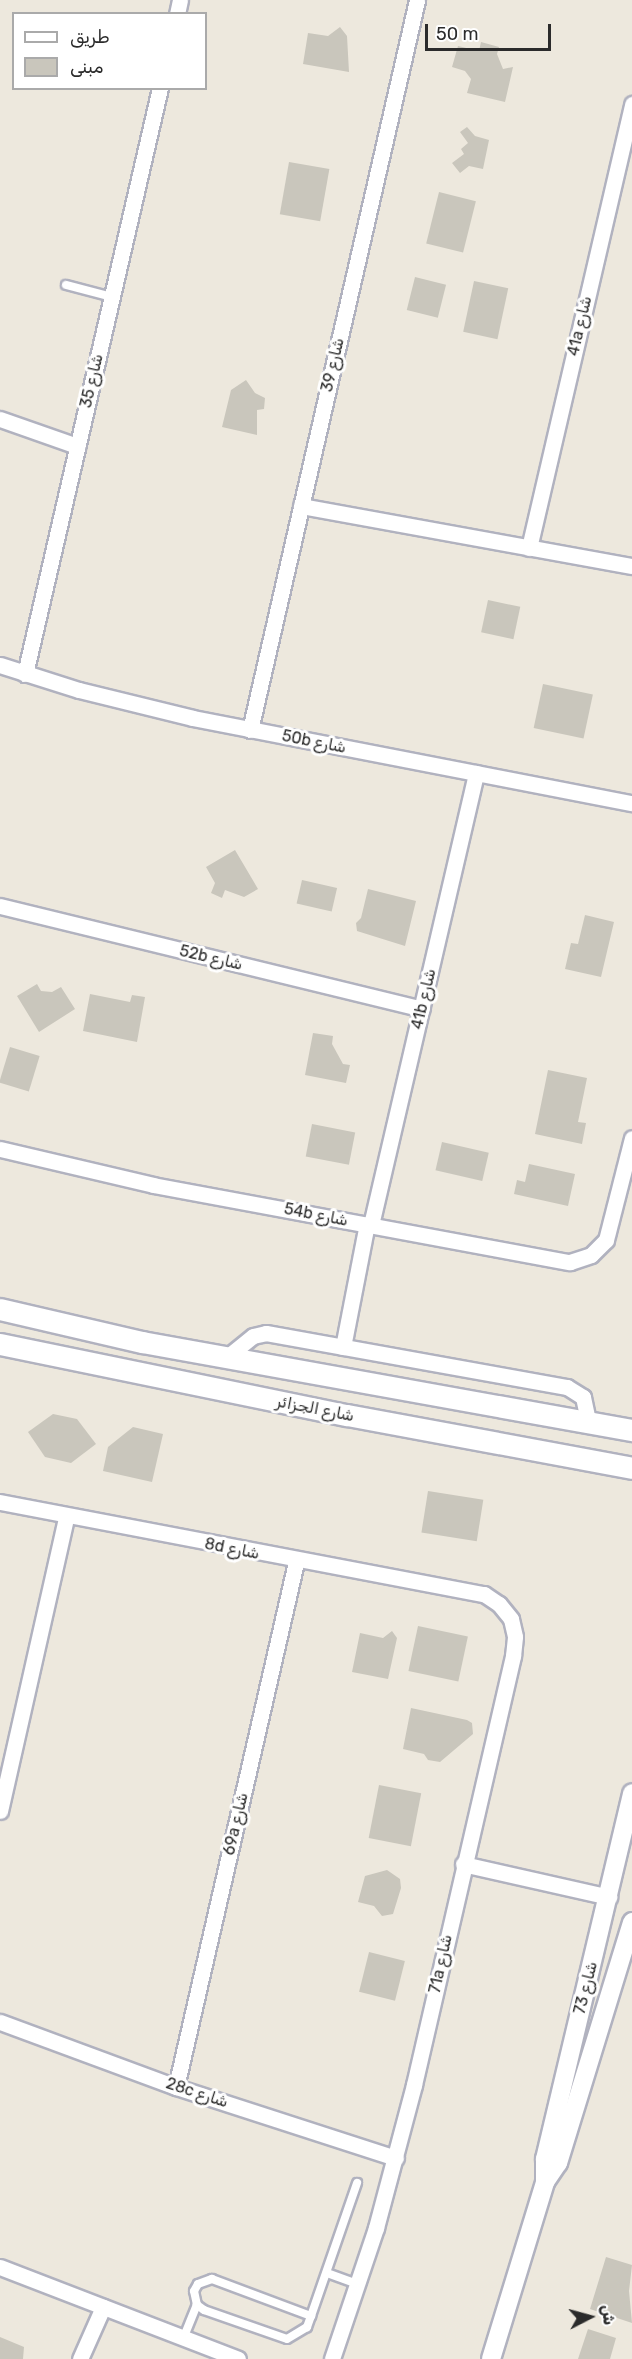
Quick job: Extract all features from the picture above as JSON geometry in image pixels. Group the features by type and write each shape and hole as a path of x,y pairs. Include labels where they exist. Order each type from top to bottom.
{"main road":[{"path":"0,1309 227,1357 588,1420 632,1430"},
{"name":"شارع الجزائر","path":"0,1344 347,1415 632,1468"},
{"path":"608,1463 632,1477"}],"street":[{"name":"شارع 39","path":"250,730 417,0"},
{"name":"شارع 35","path":"25,674 160,90"},
{"name":"41a شارع","path":"529,548 632,104"},
{"path":"0,419 76,446"},
{"path":"301,506 632,566"},
{"name":"50b شارع","path":"0,665 135,706 632,802"},
{"name":"41b شارع","path":"343,1347 369,1225 422,1009 476,772"},
{"name":"52b شارع","path":"0,906 422,1009"},
{"name":"54b شارع","path":"0,1149 153,1185 570,1262 591,1255 606,1240 632,1138"},
{"path":"227,1357 259,1333 343,1347 567,1387 583,1397 588,1420"},
{"name":"8d شارع","path":"0,1502 66,1518 296,1562 466,1590"},
{"path":"0,1810 66,1518"},
{"name":"69a شارع","path":"176,2087 296,1562"},
{"name":"71a شارع","path":"332,2359 358,2284 396,2158 515,1637 511,1619 500,1604 484,1594 466,1590"},
{"name":"شارع 73","path":"491,2359 545,2182 545,2159 632,1793"},
{"path":"463,1864 609,1897"},
{"name":"شارع 73","path":"545,2182 558,2163 632,1922"},
{"name":"28c شارع","path":"0,2022 176,2087 396,2158"},
{"path":"0,2267 238,2359"},
{"path":"81,2359 103,2307"}],"lane":[{"path":"66,285 112,297"},
{"path":"197,2305 287,2338 307,2327 357,2183"},
{"path":"327,2272 358,2284"},
{"path":"183,2339 197,2305 194,2298 198,2284 212,2279 311,2316"}],"building":[{"path":"340,27 347,36 349,72 303,64 308,33 328,36"},
{"path":"481,42 499,47 497,54 503,69 513,67 505,102 467,93 471,79 465,71 452,67 458,46 479,51"},
{"path":"467,127 475,136 489,140 483,169 469,166 460,173 452,163 464,154 461,149 468,143 460,132"},
{"path":"289,162 329,169 320,221 280,214"},
{"path":"439,192 476,201 463,253 426,243"},
{"path":"415,277 446,285 438,318 407,310"},
{"path":"474,281 508,288 497,339 463,332"},
{"path":"246,380 255,393 265,398 264,409 257,410 257,435 222,427 231,390"},
{"path":"488,600 520,607 513,639 481,632"},
{"path":"543,684 593,695 584,739 534,728"},
{"path":"235,850 258,889 244,897 225,890 222,898 211,893 215,883 206,867"},
{"path":"302,880 337,888 332,911 297,903"},
{"path":"368,889 416,901 405,946 357,931 356,923 361,918"},
{"path":"585,915 614,922 601,977 565,969 571,943 578,944"},
{"path":"37,984 41,991 52,992 61,987 75,1009 39,1032 17,996"},
{"path":"90,994 130,1002 132,995 145,997 137,1042 83,1031"},
{"path":"313,1033 333,1036 332,1044 343,1064 350,1065 346,1083 305,1075"},
{"path":"10,1047 40,1056 29,1091 0,1083"},
{"path":"548,1070 587,1078 578,1122 586,1123 582,1144 535,1134"},
{"path":"312,1124 355,1132 349,1165 306,1156"},
{"path":"442,1142 489,1153 482,1181 435,1170"},
{"path":"529,1164 575,1174 568,1206 514,1194 517,1180 525,1182"},
{"path":"53,1414 77,1419 96,1444 71,1463 45,1457 28,1432"},
{"path":"133,1427 163,1434 152,1482 103,1471 108,1447"},
{"path":"428,1491 483,1500 477,1541 421,1532"},
{"path":"418,1626 468,1637 458,1682 408,1671"},
{"path":"392,1631 397,1638 388,1679 352,1672 360,1633 383,1638"},
{"path":"411,1708 467,1720 472,1723 473,1734 440,1762 428,1760 424,1754 403,1749"},
{"path":"379,1785 421,1793 411,1846 369,1838"},
{"path":"387,1870 400,1879 401,1888 393,1914 382,1916 374,1906 358,1902 365,1876"},
{"path":"369,1952 405,1961 395,2001 359,1992"},
{"path":"606,2257 632,2265 629,2291 632,2323 590,2309"},
{"path":"588,2329 616,2338 610,2359 578,2359"},
{"path":"0,2337 24,2347 23,2359 0,2359"}]}
